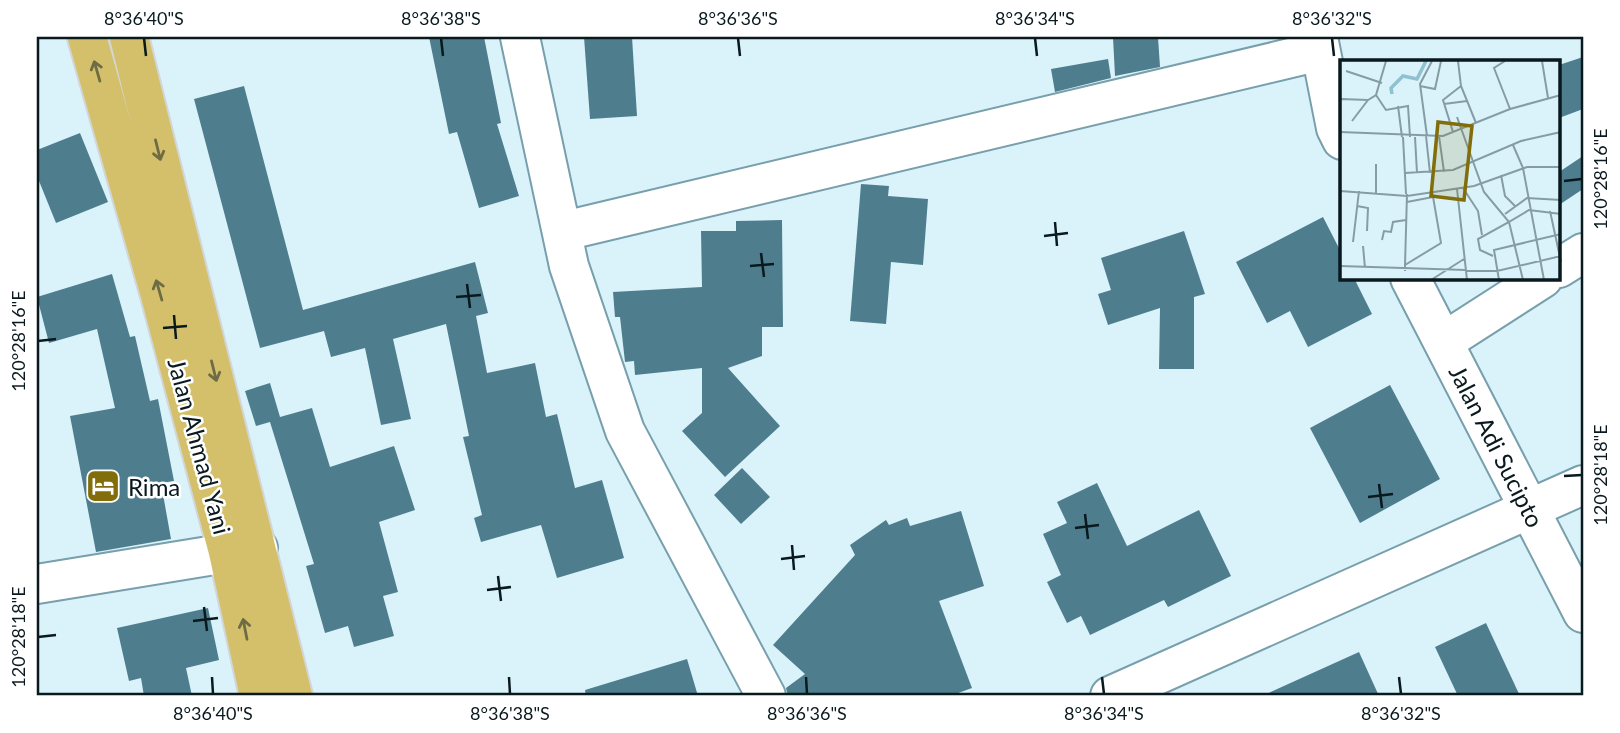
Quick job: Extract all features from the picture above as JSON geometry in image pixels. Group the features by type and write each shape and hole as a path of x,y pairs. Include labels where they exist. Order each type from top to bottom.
{"highway":[{"name":"Jalan Ahmad Yani","path":"87,37 160,295 243,550"},
{"name":"Jalan Ahmad Yani","path":"129,37 243,550 264,695"}],"street":[{"path":"520,37 564,231 569,266 625,431 760,687"},
{"path":"564,231 1319,44 1340,132"},
{"path":"1560,267 1583,253"},
{"name":"Jalan Adi Sucipto","path":"1411,280 1445,341 1583,613"},
{"path":"1445,341 1540,280"},
{"path":"1110,696 1583,485"},
{"path":"37,584 243,550"}],"building":[{"path":"429,37 484,37 501,123 497,124 519,196 479,208 457,132 449,134"},
{"path":"584,37 632,37 637,116 590,119"},
{"path":"1113,37 1158,37 1160,67 1115,76"},
{"path":"1583,57 1583,109 1560,118 1560,65"},
{"path":"1108,59 1111,78 1055,92 1051,69"},
{"path":"244,86 303,310 475,262 488,313 476,316 487,373 535,363 546,417 557,414 575,488 602,480 624,558 557,578 541,525 481,542 474,518 482,515 463,437 469,436 446,324 393,339 411,419 381,425 365,348 331,357 324,331 260,348 194,99"},
{"path":"80,133 108,202 56,223 37,176 37,150"},
{"path":"1583,156 1583,189 1560,204 1560,171"},
{"path":"861,184 889,186 888,196 928,199 923,265 891,262 886,324 850,321"},
{"path":"1323,217 1340,250 1340,280 1355,280 1372,314 1308,347 1290,311 1267,323 1236,262"},
{"path":"782,220 783,327 762,327 762,356 728,368 780,426 725,477 682,431 702,413 702,368 635,375 634,361 625,362 620,317 615,317 613,292 702,287 701,231 736,231 736,221"},
{"path":"1184,231 1205,294 1194,297 1194,369 1159,369 1160,308 1108,325 1098,294 1111,290 1101,258"},
{"path":"112,274 130,337 135,336 150,401 158,399 174,481 161,483 171,539 96,552 70,416 115,408 97,329 49,343 37,297"},
{"path":"270,383 280,417 312,408 330,467 394,446 415,510 379,522 398,592 383,596 394,636 354,647 348,626 325,633 306,566 314,564 270,422 256,426 245,391"},
{"path":"1390,385 1440,479 1360,523 1310,428"},
{"path":"742,468 770,497 741,524 714,495"},
{"path":"1097,483 1127,546 1199,510 1231,576 1168,607 1164,600 1090,635 1081,616 1067,623 1047,582 1061,575 1043,534 1067,523 1057,502"},
{"path":"961,511 984,586 939,601 972,688 950,696 788,696 786,688 805,674 773,645 855,555 850,545 886,520 889,525 907,518 910,526"},
{"path":"208,608 219,660 186,668 192,696 144,696 141,678 129,681 117,628"},
{"path":"1486,623 1520,696 1458,696 1435,647"},
{"path":"1359,652 1379,696 1262,696"},
{"path":"687,659 698,696 586,696 585,690"}],"place":[{"name":"Rima","path":"103,486"}]}
